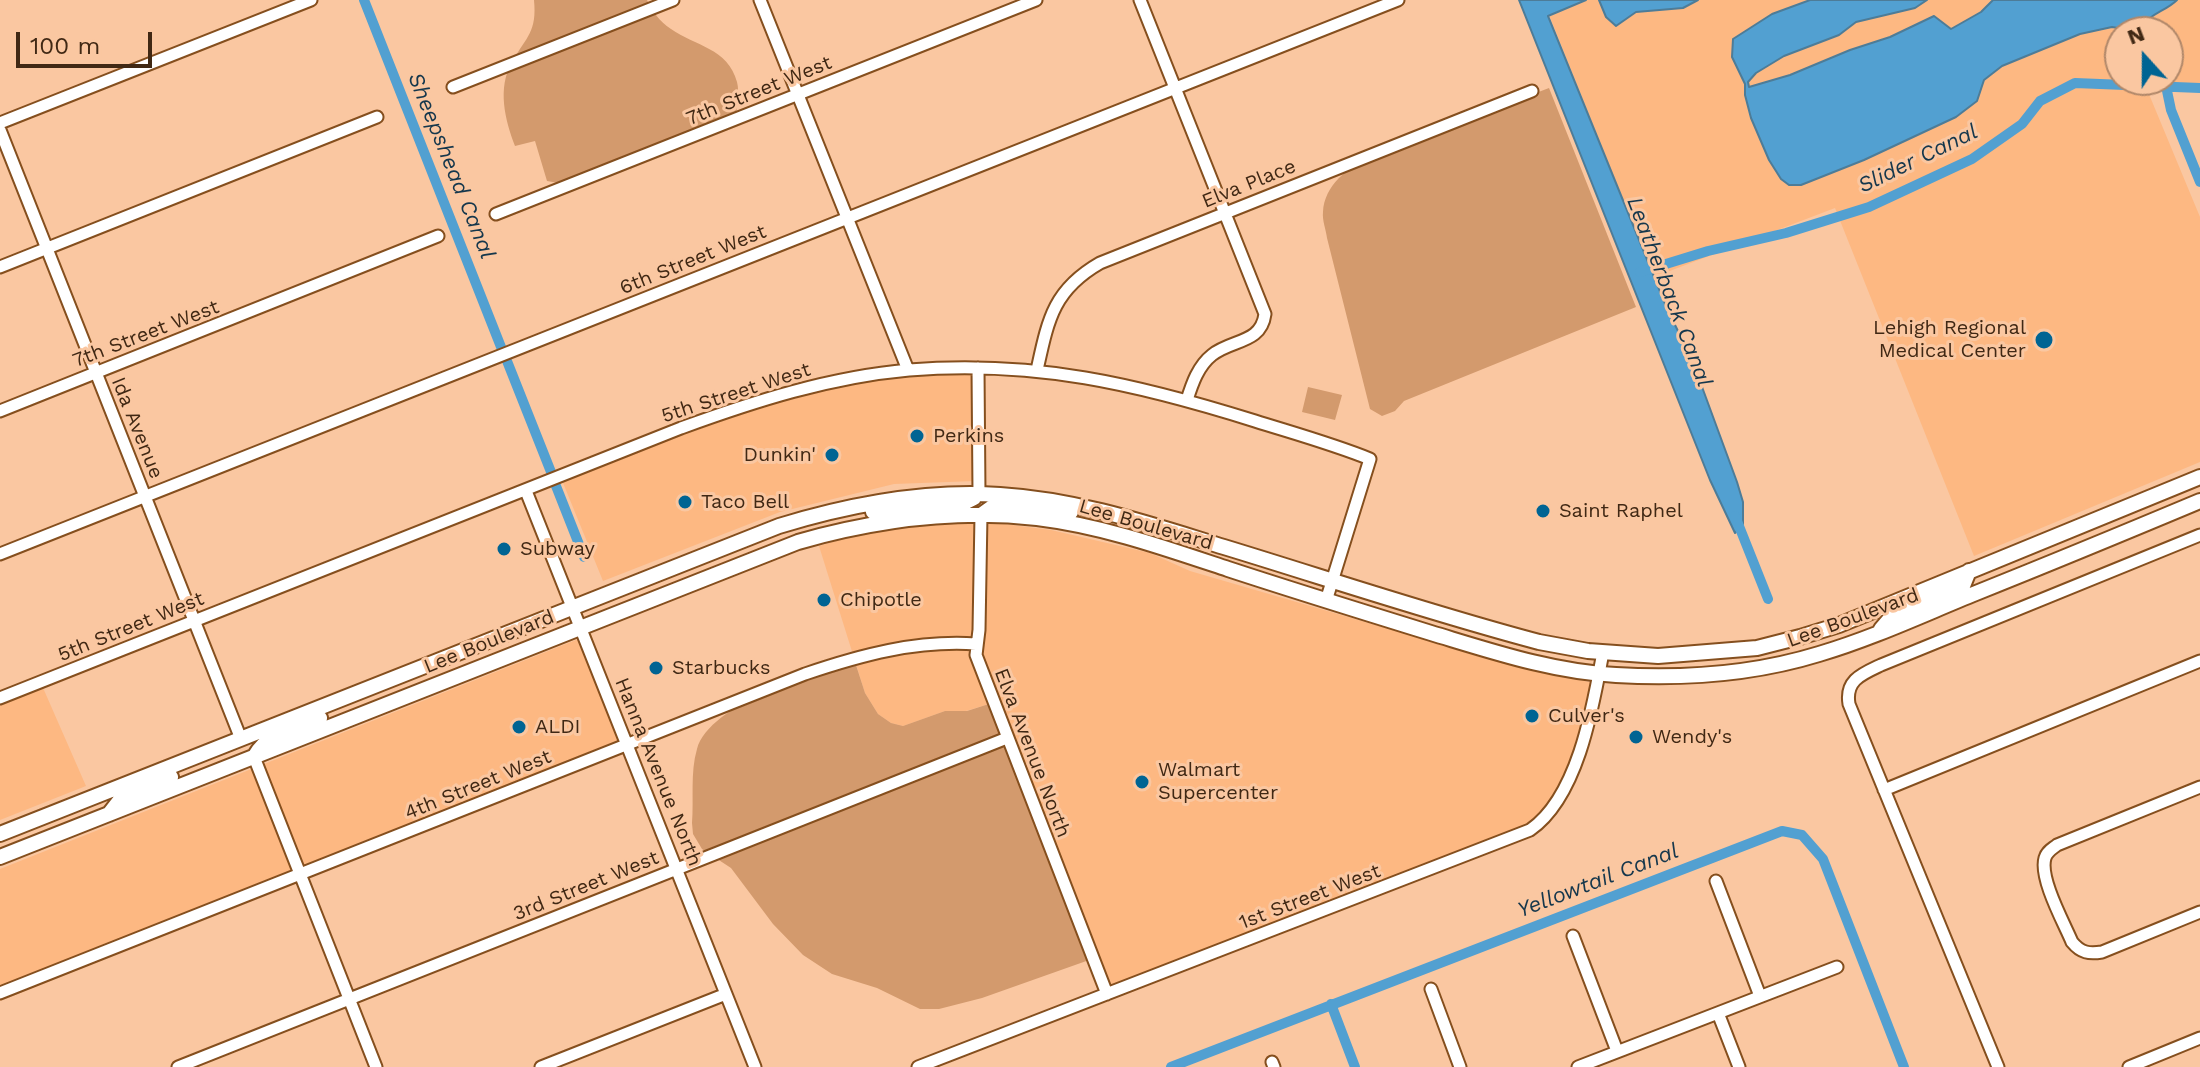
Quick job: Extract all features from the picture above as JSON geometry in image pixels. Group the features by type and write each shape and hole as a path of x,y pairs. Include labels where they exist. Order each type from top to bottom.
{"main road":[{"name":"Lee Boulevard","path":"0,834 779,526 893,499 979,494 1064,501 1093,507 1539,642 1603,652 1690,655 1769,645 1839,625 2200,477"},
{"path":"816,537 833,520 890,510 962,504 979,494"},
{"name":"Lee Boulevard","path":"0,857 816,537 895,521 981,515 1035,518 1098,529 1540,664 1599,674 1696,675 1751,670 1819,655 2200,501"},
{"path":"981,515 995,505 1065,511 1139,526 1149,524"},
{"path":"1878,633 1893,615 1963,586 1969,571"},
{"path":"254,757 269,739 365,699 374,686"},
{"path":"108,814 123,796 222,756 234,750 241,739"}],"street":[{"path":"0,123 311,0"},
{"path":"453,87 673,0"},
{"path":"760,0 908,370"},
{"name":"7th Street West","path":"496,214 1036,0"},
{"path":"1140,0 1265,314 1263,327 1256,335 1224,348 1202,364 1187,400"},
{"name":"6th Street West","path":"0,554 1398,0"},
{"name":"Elva Place","path":"1037,370 1050,316 1061,295 1076,279 1111,258 1532,91"},
{"path":"0,267 377,117"},
{"name":"Ida Avenue","path":"0,130 241,739"},
{"name":"7th Street West","path":"0,411 438,236"},
{"path":"978,368 979,494"},
{"name":"5th Street West","path":"0,698 667,433 769,397 855,377 908,370 1037,370 1115,382 1187,400 1370,459 1326,601"},
{"name":"Hanna Avenue North","path":"526,491 755,1067"},
{"name":"Elva Avenue North","path":"981,515 979,630 976,644 981,671 1107,994"},
{"path":"1998,1067 1849,704 1847,695 1850,684 1860,675 1881,665 2200,535"},
{"name":"4th Street West","path":"0,993 805,674 854,657 905,646 976,644"},
{"name":"1st Street West","path":"918,1067 1530,830 1548,815 1564,792 1587,721 1603,652"},
{"path":"1884,790 2200,661"},
{"name":"3rd Street West","path":"178,1067 1007,738"},
{"path":"254,757 376,1067"},
{"path":"2200,787 2057,845 2049,850 2044,860 2044,871 2072,942 2079,950 2090,954 2102,952 2200,912"},
{"path":"1716,881 1760,996"},
{"path":"1573,936 1617,1051"},
{"path":"1578,1067 1837,967"},
{"path":"1431,989 1460,1067"},
{"path":"541,1067 726,994"},
{"path":"1718,1013 1739,1067"},
{"path":"2129,1067 2200,1038"}],"shaded area":[{"path":"534,0 647,0 667,26 710,49 733,71 738,86 736,120 570,185 547,181 535,141 515,146 504,104 507,72 530,33 534,20"},
{"path":"1543,0 2200,0 2200,89 2184,87 2184,16 2104,16 2104,96 2150,96 2200,217 2200,462 1974,556 1835,208 1654,277"},
{"path":"1549,88 1636,307 1404,401 1395,411 1382,416 1370,409 1327,238 1324,203 1332,186 1345,172 1369,157"},
{"path":"924,369 980,372 975,481 894,484 780,512 603,581 559,473 802,383"},
{"path":"1308,387 1342,395 1335,420 1302,412"},
{"path":"997,523 1051,530 1150,553 1190,571 1530,670 1599,684 1558,799 1537,825 1106,995 992,703 966,711 945,711 903,726 891,723 878,714 865,693 819,546 918,524"},
{"path":"591,634 634,747 0,1001 0,869"},
{"path":"856,665 865,693 878,714 891,723 903,726 945,711 967,711 992,703 1092,959 982,998 939,1009 920,1009 877,988 832,974 803,955 773,924 731,868 702,849 693,834 693,777 697,749 706,733 742,704 766,693 815,675"},
{"path":"40,681 86,786 0,820 0,697"}],"water":[{"path":"1519,0 1586,0 1548,16 1668,311 1691,357 1737,482 1743,502 1743,524 1735,533 1710,480"},
{"path":"1599,0 1698,0 1683,8 1636,12 1616,26 1606,17"},
{"path":"1810,0 1927,0 1915,8 1856,22 1839,35 1784,56 1756,73 1748,82 1749,87 1890,37 1934,16 1951,29 1981,12 1993,0 2177,0 2153,16 2104,16 2104,29 2080,34 2002,66 1984,80 1977,101 1956,117 1864,160 1801,185 1789,185 1781,179 1769,160 1751,118 1745,84 1732,57 1733,39 1772,14"}],"waterway":[{"name":"Sheepshead Canal","path":"364,0 501,347"},
{"name":"Slider Canal","path":"1640,272 1869,207 1972,159 2022,124 2040,101 2075,83 2200,88"},
{"path":"2168,96 2200,182"},
{"name":"Sheepshead Canal","path":"507,361 551,472"},
{"name":"Sheepshead Canal","path":"556,486 584,557"},
{"name":"Leatherback Canal","path":"1735,516 1768,599"},
{"name":"Yellowtail Canal","path":"1171,1067 1782,831 1802,835 1823,859 1904,1067"},
{"path":"1331,1004 1355,1067"}],"place":[{"name":"Lehigh Regional Medical Center","path":"2044,340"},
{"name":"Perkins","path":"917,436"},
{"name":"Dunkin'","path":"832,455"},
{"name":"Taco Bell","path":"685,502"},
{"name":"Saint Raphel","path":"1543,511"},
{"name":"Subway","path":"504,549"},
{"name":"Chipotle","path":"824,600"},
{"name":"Starbucks","path":"656,668"},
{"name":"Culver's","path":"1532,716"},
{"name":"ALDI","path":"519,727"},
{"name":"Wendy's","path":"1636,737"},
{"name":"Walmart Supercenter","path":"1142,782"}]}
